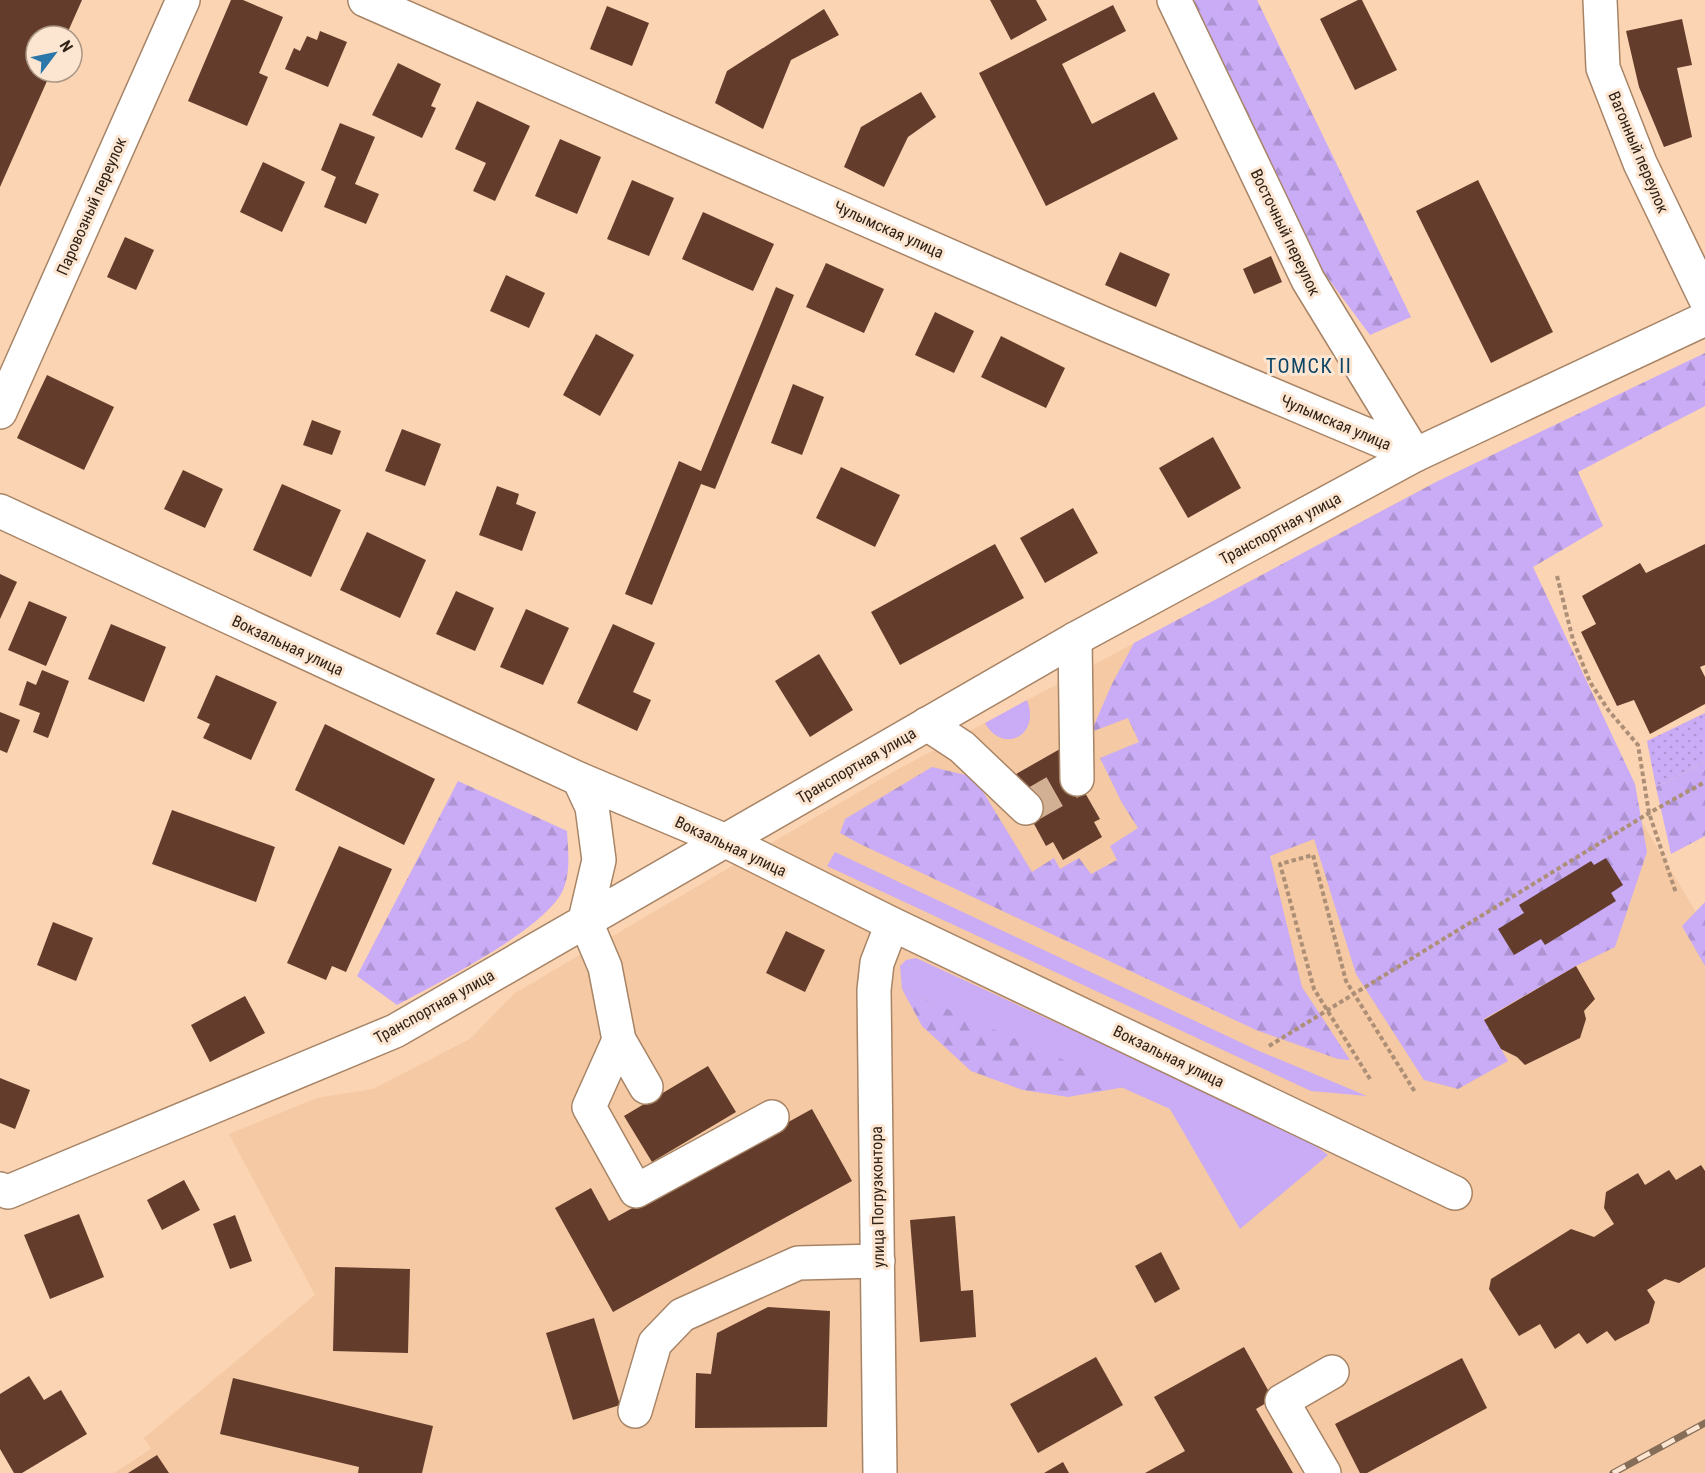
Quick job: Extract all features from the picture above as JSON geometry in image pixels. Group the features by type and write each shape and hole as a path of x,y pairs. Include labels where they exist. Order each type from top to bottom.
{"street":[{"name":"Паровозный переулок","path":"0,412 183,0"},
{"name":"Чулымская улица","path":"365,0 1107,325 1415,455"},
{"name":"Восточный переулок","path":"1174,0 1308,280 1415,455"},
{"name":"Вагонный переулок","path":"1600,0 1603,68 1640,163 1705,298"},
{"name":"Транспортная улица","path":"3,1192 395,1030 1075,639 1415,455 1705,319"},
{"name":"Вокзальная улица","path":"0,511 579,779 726,841 892,924 1455,1193"},
{"path":"1075,639 1077,779"},
{"path":"927,724 962,747 1026,808"},
{"path":"579,779 592,807 599,860 585,920 605,967 619,1040 646,1087"},
{"name":"улица Погрузконтора","path":"880,1473 874,990 877,963 892,924"},
{"path":"619,1040 589,1107 636,1191 772,1117"},
{"path":"635,1411 655,1343 682,1315 798,1263 878,1261"},
{"path":"1324,1473 1282,1401 1332,1371"}],"path":[{"path":"1557,576 1572,640 1590,682 1609,711 1638,745 1649,813 1676,893"},
{"path":"1269,1046 1649,813 1705,782"},
{"path":"1370,1079 1314,989 1280,864 1313,855 1346,981 1415,1092"}],"shaded area":[{"path":"1438,481 1700,919 1705,918 1705,1473 114,1473 151,1449 144,1438 315,1295 229,1134 317,1098 373,1089 470,1039 515,993 893,772"}],"green space":[{"path":"1191,0 1257,0 1411,317 1370,335 1324,273"},
{"path":"1705,353 1705,406 1578,472 1603,526 1533,567 1635,784 1647,852 1615,947 1576,966 1484,1019 1508,1061 1458,1089 1424,1080 1356,974 1314,839 1270,856 1302,987 1350,1060 1338,1059 1256,1030 840,833 845,819 932,767 974,777 1032,872 1054,858 1060,869 1079,858 1091,874 1117,860 1110,846 1138,828 1122,803 1100,758 1139,742 1128,718 1091,732 1112,684 1134,643 1438,481"},
{"path":"1027,700 1030,713 1029,724 1018,737 1001,738 985,723"},
{"path":"1705,713 1705,762 1656,787 1647,741"},
{"path":"1705,762 1705,836 1671,854 1656,787"},
{"path":"458,781 567,831 566,883 553,905 513,938 462,970 397,1005 357,976"},
{"path":"835,852 1259,1051 1367,1096 1311,1091 827,866"},
{"path":"1705,902 1705,966 1682,926"},
{"path":"916,958 1304,1137 1328,1155 1240,1229 1170,1109 902,989 900,966 906,960"},
{"path":"902,989 1125,1087 1068,1097 1023,1090 971,1071 922,1026"}],"building":[{"path":"0,0 82,0 71,24 24,24 24,84 46,84 0,187"},
{"path":"231,0 243,0 283,17 259,73 268,77 247,126 188,101"},
{"path":"990,0 1036,0 1047,20 1011,40"},
{"path":"1362,0 1397,70 1355,90 1320,19"},
{"path":"1113,5 1126,31 1062,64 1092,124 1154,92 1178,139 1046,206 979,73"},
{"path":"607,6 649,23 632,66 590,49"},
{"path":"824,9 839,35 791,60 763,129 715,103 727,71"},
{"path":"1682,19 1692,65 1677,68 1692,137 1664,147 1639,87 1626,31"},
{"path":"320,31 347,42 328,87 285,69 294,48 300,51 307,36 317,40"},
{"path":"398,63 441,84 431,106 436,108 422,138 372,115"},
{"path":"921,92 936,117 908,137 884,187 844,167 861,127"},
{"path":"477,101 530,126 495,201 473,191 486,163 455,149"},
{"path":"340,123 375,137 355,184 379,194 366,224 324,207 336,177 321,170"},
{"path":"560,139 601,157 577,214 535,196"},
{"path":"263,162 305,182 282,232 240,212"},
{"path":"632,180 674,198 649,256 607,239"},
{"path":"1478,180 1553,332 1491,363 1416,211"},
{"path":"703,212 774,244 753,291 682,259"},
{"path":"125,237 154,250 136,290 107,277"},
{"path":"1120,252 1170,274 1156,307 1105,285"},
{"path":"1271,256 1282,282 1254,294 1243,269"},
{"path":"826,263 884,289 864,333 806,307"},
{"path":"506,275 545,293 529,328 490,311"},
{"path":"776,287 794,295 715,489 701,484 652,605 625,594 679,461 701,471"},
{"path":"935,312 974,331 954,373 915,355"},
{"path":"596,334 634,355 600,416 563,395"},
{"path":"1001,336 1065,368 1046,408 981,377"},
{"path":"47,375 114,407 84,470 17,438"},
{"path":"793,384 824,397 802,455 771,443"},
{"path":"312,420 341,431 332,455 303,445"},
{"path":"402,429 441,444 425,486 385,471"},
{"path":"1213,437 1241,488 1188,518 1159,468"},
{"path":"841,467 900,495 875,547 816,518"},
{"path":"183,470 223,489 205,528 164,509"},
{"path":"282,484 341,510 311,577 253,550"},
{"path":"497,486 519,494 516,504 536,512 522,551 479,535"},
{"path":"1073,508 1098,553 1045,583 1020,538"},
{"path":"367,532 426,560 400,618 340,590"},
{"path":"995,544 1024,598 900,665 871,612"},
{"path":"1705,544 1705,665 1700,667 1705,677 1705,704 1650,734 1634,700 1617,706 1581,632 1596,624 1582,596 1640,563 1646,573"},
{"path":"0,574 17,582 0,619"},
{"path":"456,591 494,608 475,651 436,634"},
{"path":"29,601 67,617 46,666 8,650"},
{"path":"526,609 569,628 543,685 500,667"},
{"path":"111,624 166,647 144,702 88,679"},
{"path":"613,624 655,643 633,692 651,700 637,731 577,703"},
{"path":"819,654 853,710 810,737 775,681"},
{"path":"42,670 69,681 48,738 33,732 40,713 19,705 27,681 36,685"},
{"path":"216,675 277,702 251,760 203,738 210,724 197,718"},
{"path":"0,712 20,720 7,753 0,750"},
{"path":"325,724 435,779 404,845 295,790"},
{"path":"1060,749 1100,819 1094,822 1102,837 1063,860 1053,842 1046,846 1009,778"},
{"path":"172,810 275,847 256,902 152,864"},
{"path":"339,846 392,869 346,972 332,966 326,980 287,963"},
{"path":"1606,858 1623,885 1611,893 1616,901 1545,945 1541,939 1514,955 1498,929 1524,913 1519,905 1591,861 1594,865"},
{"path":"53,922 93,938 76,981 37,965"},
{"path":"786,931 825,950 805,992 766,973"},
{"path":"1576,966 1595,999 1584,1011 1586,1019 1580,1038 1525,1065 1517,1057 1501,1049 1484,1020"},
{"path":"245,996 265,1033 210,1062 191,1025"},
{"path":"708,1066 736,1112 652,1162 624,1116"},
{"path":"0,1078 30,1090 15,1129 0,1123"},
{"path":"812,1109 852,1181 613,1312 555,1208 591,1188 609,1221"},
{"path":"1701,1165 1705,1171 1705,1267 1679,1283 1665,1279 1647,1290 1655,1302 1649,1323 1615,1341 1607,1331 1587,1344 1579,1333 1555,1349 1540,1324 1519,1336 1489,1289 1491,1279 1571,1229 1594,1237 1614,1224 1604,1208 1606,1192 1638,1173 1645,1185 1669,1170 1676,1180"},
{"path":"184,1180 200,1210 162,1230 147,1200"},
{"path":"79,1214 104,1277 50,1299 24,1235"},
{"path":"235,1215 252,1261 230,1269 213,1224"},
{"path":"955,1216 961,1291 973,1290 976,1337 920,1342 910,1220"},
{"path":"1161,1252 1180,1289 1155,1303 1135,1266"},
{"path":"335,1267 410,1269 408,1353 333,1351"},
{"path":"768,1307 830,1311 827,1427 695,1428 696,1373 711,1374 717,1333"},
{"path":"594,1318 620,1405 573,1420 546,1333"},
{"path":"1244,1347 1273,1399 1256,1409 1293,1473 1145,1473 1185,1451 1154,1397"},
{"path":"1096,1357 1123,1405 1038,1453 1010,1404"},
{"path":"1462,1358 1487,1408 1367,1473 1360,1473 1335,1424"},
{"path":"29,1376 44,1400 61,1390 87,1434 22,1473 14,1473 0,1449 0,1394"},
{"path":"233,1378 433,1426 422,1473 358,1473 359,1467 220,1434"},
{"path":"157,1455 169,1473 128,1473"},
{"path":"1063,1462 1069,1473 1044,1473"}],"tunnel":[{"path":"1026,808 1077,779"}],"railway":[{"path":"1613,1473 1705,1423"}],"district":[{"name":"ТОМСК II","path":"1309,366"}]}
